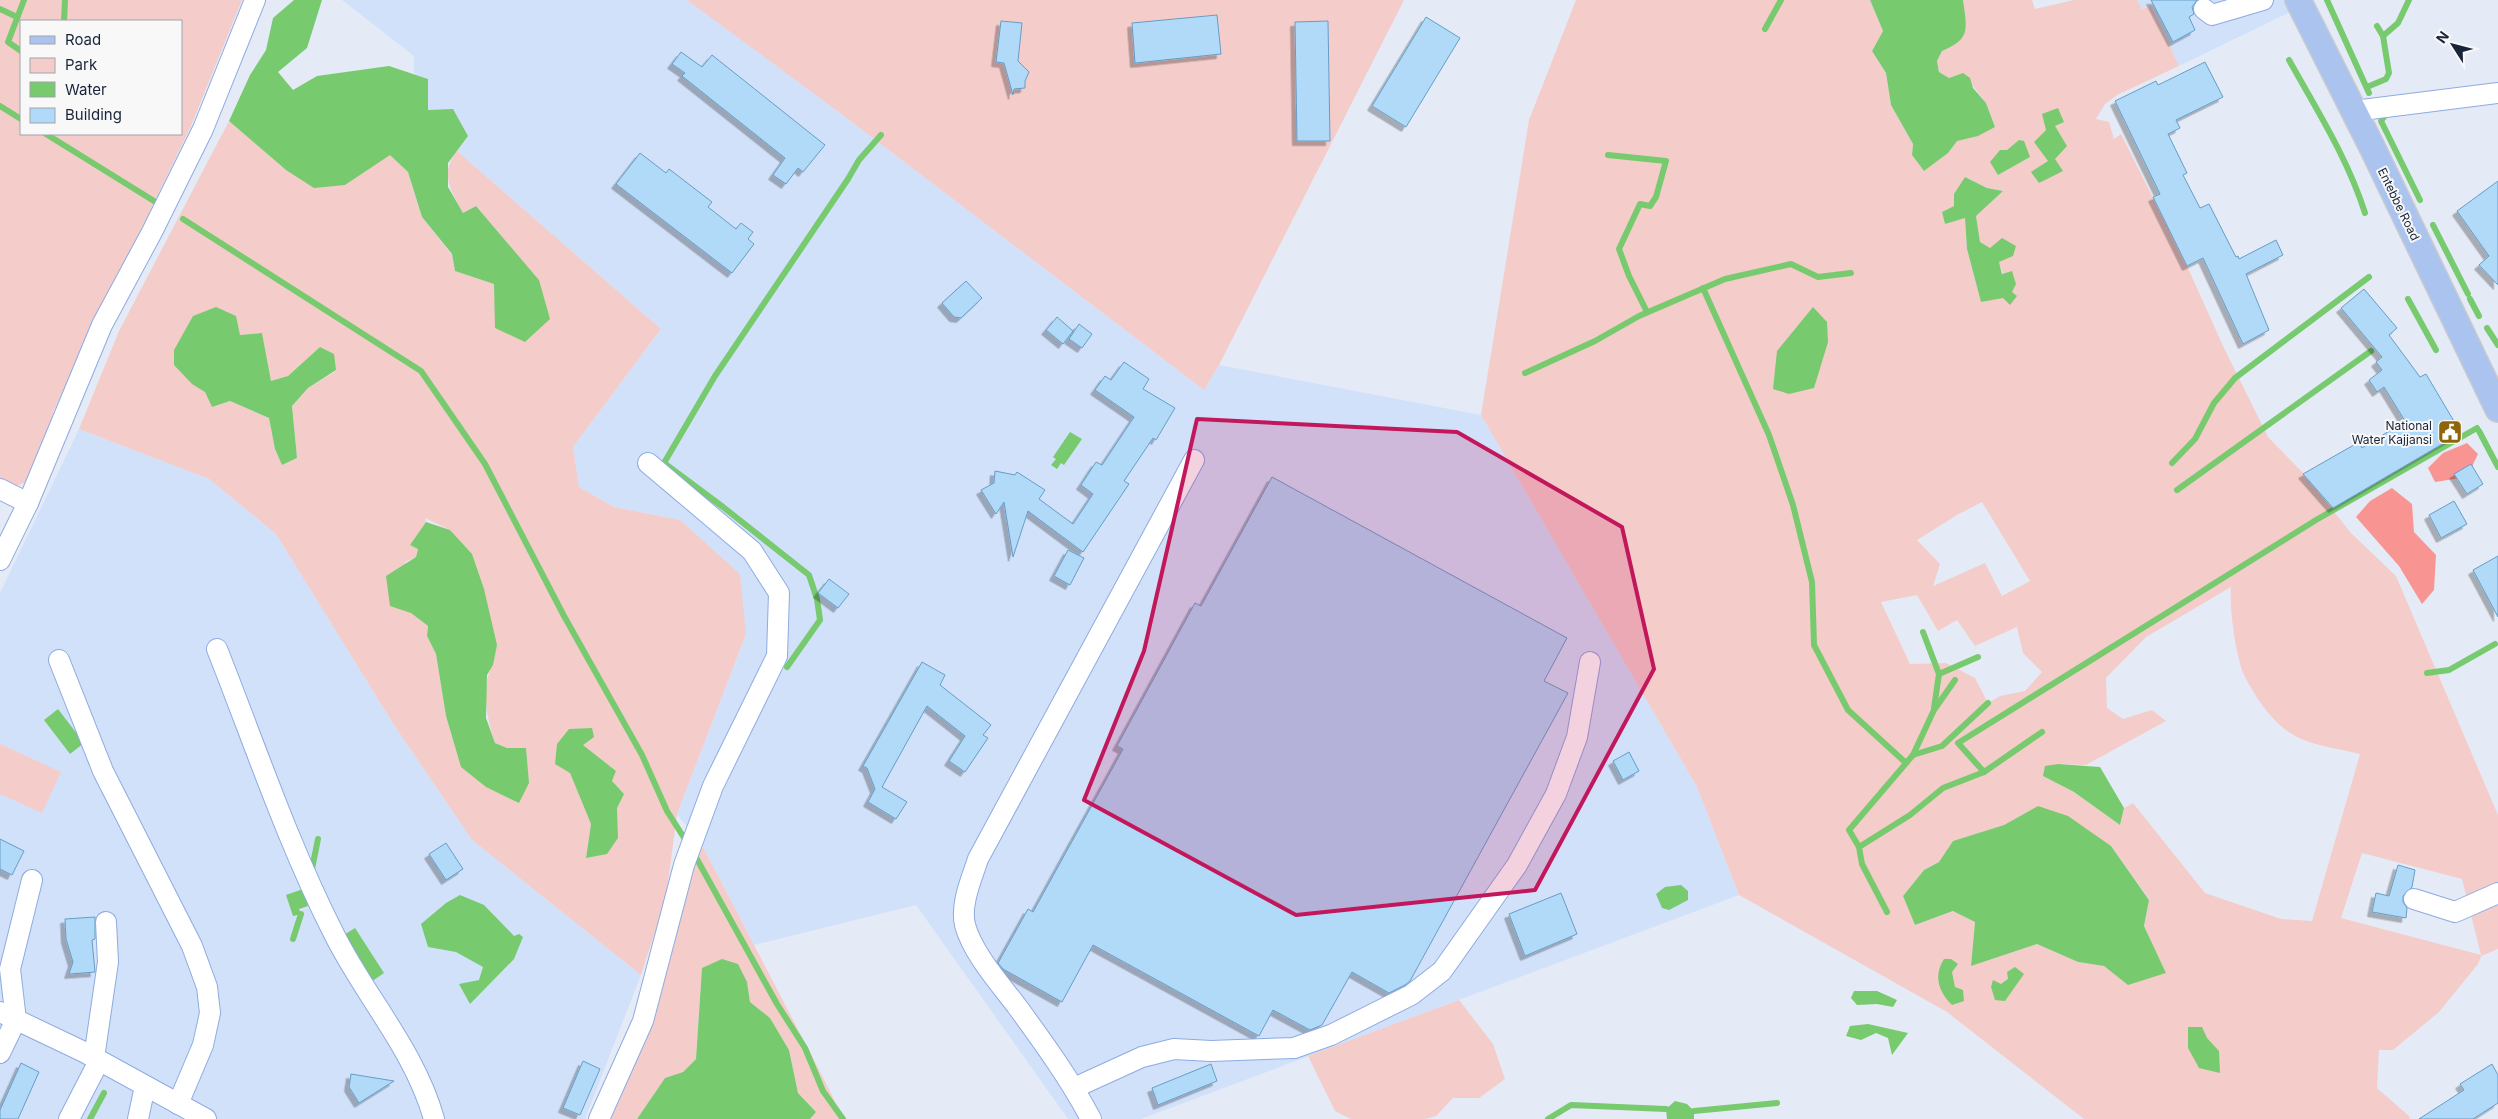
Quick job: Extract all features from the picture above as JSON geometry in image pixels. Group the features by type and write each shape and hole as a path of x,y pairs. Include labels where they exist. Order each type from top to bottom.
{"main road":[{"name":"Entebbe Road","path":"2298,0 2354,111 2498,409"}],"street":[{"path":"0,560 28,502 102,325 152,232 203,129 255,0"},
{"path":"2204,9 2212,15 2263,0"},
{"path":"2354,111 2498,93"},
{"path":"1091,1119 1074,1088 992,973 974,944 965,924 966,901 978,859 1194,460"},
{"path":"599,1119 643,1021 684,865 713,786 777,656 779,593 752,551 648,463"},
{"path":"0,489 28,502"},
{"path":"217,649 312,889 336,939 405,1050 428,1098 434,1119"},
{"path":"59,660 103,771 192,946 208,987 210,1013 203,1045 178,1104"},
{"path":"1074,1088 1142,1057 1174,1049 1211,1051 1294,1048 1331,1035 1411,995 1442,971 1517,865 1556,794 1578,737 1590,662"},
{"path":"0,1053 8,1016 10,970 32,880"},
{"path":"2414,899 2454,912 2498,893"},
{"path":"69,1119 97,1060 108,962 106,922"},
{"path":"8,1016 97,1060 206,1119"},
{"path":"138,1119 145,1086"}],"highlighted area":[{"path":"1197,419 1457,432 1622,527 1654,669 1535,890 1296,915 1084,800 1144,651"}],"shaded area":[{"path":"342,0 687,0 752,46 1204,390 1219,365 1481,415 1697,787 1739,895 1141,1119 1068,1119 916,905 754,945 703,847 677,814 746,634 680,520 614,507 579,487 573,447 661,329 457,151 468,136 428,110 428,79 414,74 414,56"},
{"path":"2137,0 2289,0 2294,10 2179,66 2151,6 2141,9"},
{"path":"79,429 209,479 276,534 394,725 472,840 641,975 585,1119 0,1119 0,593"},
{"path":"2467,443 2478,454 2467,477 2435,482 2428,468 2443,453"},
{"path":"2392,488 2412,504 2414,532 2436,555 2434,590 2422,604 2399,566 2356,517 2370,501"}],"green space":[{"path":"0,0 242,0 191,126 53,412 43,455 26,482 11,488 0,482"},
{"path":"687,0 1404,0 1219,365 1204,390 836,110"},
{"path":"1576,0 1870,0 1883,31 1872,51 1886,73 1891,105 1913,144 1912,155 1924,171 1948,153 1957,140 1995,127 1986,103 1963,73 1949,78 1939,72 1937,61 1942,51 1958,42 1964,31 1963,0 2032,0 2035,9 2074,0 2137,0 2142,9 2151,6 2179,66 2117,95 2105,104 2096,119 2109,122 2114,139 2121,134 2187,266 2224,348 2268,437 2304,474 2351,533 2396,576 2498,815 2498,949 2481,956 2478,964 2439,1012 2393,1050 2379,1050 2377,1088 2410,1117 2409,1119 2084,1119 1947,1012 1739,895 1697,787 1481,415 1529,120","holes":["2000,150 2007,150 2030,157 1998,175","1965,177 1987,188 2003,191 1976,216 1980,242 1996,258 2011,292 1981,302 1967,249 1965,217 1945,224 1942,212 1954,206","1982,502 2030,581 2002,596 1985,563 1933,586 1940,564 1917,540","2231,587 2234,633 2242,669 2250,686 2267,711 2281,726 2297,737 2320,745 2360,754 2312,921 2281,919 2205,893 2133,803 2124,808 2120,825 2074,792 2043,776 2058,764 2086,765 2166,721 2152,710 2123,719 2107,708 2106,678 2146,637","1917,595 1938,631 1957,620 1975,646 2017,627 2023,653 2042,672 2025,691 2000,696 1988,703 1975,678 1946,663 1910,664 1881,602","2038,806 2111,846 2149,899 2144,926 2166,973 2128,984 2104,966 2078,962 2037,944 1971,966 1975,922 1954,911 1915,925 1903,896 1924,870 1939,862 1953,841 2004,825","2362,853 2462,879 2481,955 2341,918"]},
{"path":"229,121 286,170 345,185 390,154 408,172 422,217 452,255 455,271 494,284 539,280 476,206 463,213 451,190 448,175 452,159 457,151 661,329 573,447 579,487 614,507 680,520 740,574 746,634 677,814 666,898 641,975 472,840 394,725 276,534 209,479 79,429 119,331","holes":["193,316 240,335 262,333 271,382 288,376 320,347 336,371 308,388 292,406 297,458 282,465 275,449 269,418 230,401 212,407 205,392 188,326","425,518 450,530 493,664 489,673 486,693 489,724 495,743 507,748 461,767 446,716 436,654 427,636 428,626 411,613 405,562 416,557 418,548 410,545 426,522","569,729 583,745 616,771 612,781 618,838 586,857 591,824 570,773"]},
{"path":"0,744 61,772 42,813 0,794"},
{"path":"703,847 843,1119 810,1119 816,1112 798,1093 789,1050 770,1018 750,1002 747,982 702,968 696,1059 683,1072 665,1078 637,1119 611,1119 651,1023 692,866"},
{"path":"1459,1000 1493,1044 1505,1079 1479,1098 1453,1098 1436,1116 1425,1119 1351,1119 1335,1111 1308,1056"}],"water":[{"path":"294,0 322,0 307,48 278,72 293,90 317,76 389,66 428,79 428,110 453,109 468,136 448,163 448,187 463,213 476,206 539,280 550,319 525,342 495,328 494,284 455,271 452,254 422,217 408,172 390,155 345,185 314,188 286,170 229,121 250,75 266,50 273,18"},
{"path":"1870,0 1963,0 1965,32 1958,42 1942,51 1937,61 1939,72 1949,78 1963,73 1970,78 1973,88 1986,103 1995,127 1978,136 1957,141 1948,153 1924,171 1912,155 1913,144 1891,105 1886,73 1872,51 1883,31"},
{"path":"2058,108 2064,122 2055,126 2067,146 2055,159 2063,171 2039,183 2031,172 2048,161 2034,142 2046,130 2042,114"},
{"path":"2019,140 2024,141 2030,157 1998,175 1990,162 2000,150 2007,150"},
{"path":"1965,177 1987,188 2003,191 1976,216 1980,242 1990,248 2002,238 2016,246 2013,256 1999,262 2002,274 2012,271 2016,284 2012,292 2017,296 2010,305 2003,298 1981,302 1967,249 1965,218 1945,224 1942,212 1954,206 1954,194"},
{"path":"216,307 236,316 240,335 262,333 271,381 288,376 320,347 334,354 336,370 308,388 292,406 297,458 282,465 275,449 269,418 230,401 212,407 205,392 192,384 174,365 174,350 193,316"},
{"path":"1813,307 1827,322 1828,342 1814,388 1789,394 1773,389 1777,351"},
{"path":"1070,432 1082,439 1064,465 1061,463 1057,469 1051,465 1056,459 1053,457"},
{"path":"426,522 450,530 472,554 484,589 497,645 493,665 487,675 486,718 495,743 507,748 526,748 529,783 519,803 486,787 461,767 446,716 436,654 427,636 428,626 411,613 390,606 386,576 416,557 418,549 410,545"},
{"path":"58,709 84,743 70,754 44,720"},
{"path":"592,728 594,737 583,745 616,771 612,781 624,794 617,808 618,838 607,854 586,858 591,824 570,773 555,764 557,744 569,729"},
{"path":"2058,764 2100,767 2124,808 2120,825 2074,792 2043,776 2045,766"},
{"path":"2038,806 2068,816 2111,846 2149,900 2144,926 2166,973 2128,985 2104,966 2078,962 2037,944 1971,966 1975,922 1953,911 1915,925 1903,896 1924,870 1939,862 1953,841 2004,825"},
{"path":"1681,885 1688,891 1688,900 1669,910 1662,908 1656,894 1665,887"},
{"path":"303,889 308,906 299,909 301,914 293,916 286,895"},
{"path":"460,895 484,905 514,936 519,934 523,937 514,959 470,1004 459,984 479,980 483,967 456,952 428,947 421,924 446,903"},
{"path":"355,928 384,973 368,984 339,938"},
{"path":"722,959 738,964 747,982 750,1002 770,1018 789,1050 798,1093 816,1112 810,1119 637,1119 665,1078 683,1072 696,1059 702,968"},
{"path":"1944,959 1951,959 1958,964 1952,972 1955,987 1963,990 1964,1001 1952,1005 1947,1000 1939,984 1939,972"},
{"path":"2015,967 2024,974 2005,1001 1995,1000 1991,987 1993,980 2001,984 2008,979 2007,972"},
{"path":"1854,991 1877,991 1897,1000 1893,1007 1877,1004 1857,1005 1851,998"},
{"path":"1868,1024 1908,1033 1892,1055 1888,1038 1876,1033 1861,1040 1846,1036 1850,1026"},
{"path":"2188,1027 2202,1027 2207,1038 2219,1051 2220,1073 2199,1068 2188,1048"},
{"path":"1675,1101 1687,1104 1694,1111 1694,1119 1667,1119 1666,1109"}],"building":[{"path":"2151,0 2197,0 2192,7 2194,14 2189,17 2195,30 2173,42"},
{"path":"1217,15 1221,54 1135,63 1132,23"},
{"path":"1426,17 1460,38 1406,127 1372,106"},
{"path":"1001,21 1022,23 1018,61 1029,72 1025,81 1025,88 1014,89 1013,95 1004,63 996,62"},
{"path":"1328,21 1330,141 1297,141 1295,22"},
{"path":"681,52 702,67 712,55 825,145 803,172 798,168 786,184 773,175 785,158 682,76 685,73 672,64"},
{"path":"2205,62 2223,97 2176,120 2180,128 2168,134 2187,173 2183,175 2200,208 2209,204 2236,257 2238,256 2239,259 2276,240 2283,255 2246,274 2269,330 2243,344 2203,258 2187,266 2153,197 2160,194 2115,101 2156,81 2158,85"},
{"path":"640,153 666,173 669,169 712,202 708,207 736,229 741,223 753,232 748,239 754,244 732,273 616,184"},
{"path":"2498,181 2498,285 2479,265 2489,256 2457,211"},
{"path":"966,281 982,298 961,318 954,317 942,303"},
{"path":"2364,289 2397,328 2389,335 2420,377 2426,374 2461,433 2333,508 2303,474 2359,442 2362,448 2405,421 2384,387 2377,392 2369,380 2382,370 2376,362 2382,357 2341,308"},
{"path":"1057,317 1073,331 1063,344 1046,330"},
{"path":"1079,324 1092,334 1082,348 1069,339"},
{"path":"1124,362 1149,379 1143,389 1175,408 1156,440 1153,438 1124,481 1129,484 1083,552 1028,511 1013,557 1004,502 996,514 981,490 994,483 995,471 1015,475 1017,472 1045,490 1039,499 1073,524 1093,494 1081,485 1096,462 1102,465 1134,417 1095,390 1105,376 1111,380"},
{"path":"2471,464 2483,484 2467,494 2454,474"},
{"path":"1272,477 1567,638 1544,681 1568,693 1410,981 1405,985 1389,993 1352,972 1322,1025 1310,1030 1273,1010 1259,1036 1093,945 1062,1002 1003,969 998,963 1028,909 1033,912 1123,749 1117,746 1195,603 1201,606"},
{"path":"2454,501 2467,524 2441,538 2429,515"},
{"path":"1068,550 1084,558 1070,585 1054,576"},
{"path":"2498,556 2498,617 2473,570"},
{"path":"829,579 849,594 838,608 818,593"},
{"path":"922,662 945,675 940,685 991,725 983,735 988,738 965,772 949,761 965,736 927,706 882,787 907,802 896,819 868,802 875,789 867,768 863,766"},
{"path":"1629,752 1639,771 1623,780 1613,761"},
{"path":"0,839 24,851 12,875 0,869"},
{"path":"446,843 463,869 446,880 429,854"},
{"path":"2398,865 2415,870 2412,887 2403,896 2403,902 2407,908 2406,918 2372,912 2376,893 2389,896"},
{"path":"1561,893 1577,934 1525,956 1509,914"},
{"path":"95,917 95,939 92,940 95,972 69,974 73,962 66,939 65,919"},
{"path":"583,1061 600,1069 580,1115 563,1108"},
{"path":"21,1063 39,1072 18,1119 0,1119 0,1110"},
{"path":"1211,1064 1217,1081 1158,1105 1152,1088"},
{"path":"2492,1064 2498,1075 2498,1103 2473,1119 2419,1119 2464,1090 2460,1084"},
{"path":"351,1074 394,1081 359,1103 349,1087"}],"waterway":[{"path":"20,50 8,42 24,0"},
{"path":"64,20 65,0"},
{"path":"1765,29 1781,0"},
{"path":"2327,0 2369,93"},
{"path":"2383,36 2398,23 2409,0"},
{"path":"0,9 17,17"},
{"path":"2367,87 2386,79 2389,73 2383,36 2377,26"},
{"path":"2289,60 2341,154 2365,213"},
{"path":"0,106 20,118"},
{"path":"2387,113 2381,121 2420,200"},
{"path":"48,135 154,201"},
{"path":"787,667 820,620 817,599 809,575 664,463 715,376 859,160 881,135"},
{"path":"1608,155 1666,161 1656,197 1650,206 1640,204 1619,249 1629,276 1647,312"},
{"path":"183,219 421,371 485,464 564,616 642,755 667,811 688,844"},
{"path":"2433,225 2468,294"},
{"path":"1525,373 1595,341 1639,316 1725,279 1791,264 1818,277 1851,273"},
{"path":"2172,463 2195,439 2214,403 2235,378 2369,277"},
{"path":"1703,288 1769,435 1793,505 1812,582 1814,645 1848,710 1906,763"},
{"path":"2408,299 2436,350"},
{"path":"2470,299 2479,316"},
{"path":"2487,328 2498,345"},
{"path":"2177,490 2371,351"},
{"path":"1984,772 1958,743 2316,520 2477,428"},
{"path":"2479,431 2498,467"},
{"path":"1923,632 1939,674 1934,708"},
{"path":"2427,673 2449,670 2495,644"},
{"path":"1939,674 1978,657"},
{"path":"1887,912 1862,864 1859,847 1849,830 1913,755 1934,710 1955,680"},
{"path":"1913,755 1942,746 1988,703"},
{"path":"1859,847 1910,815 1943,788 1984,772 2042,732"},
{"path":"311,874 318,839"},
{"path":"693,852 777,1004 805,1048 823,1091 843,1119"},
{"path":"293,939 301,914"},
{"path":"90,1119 104,1093"},
{"path":"1694,1111 1777,1103"},
{"path":"1548,1119 1571,1105 1666,1109"}],"place":[{"name":"National Water Kajjansi","path":"2450,432"}]}
